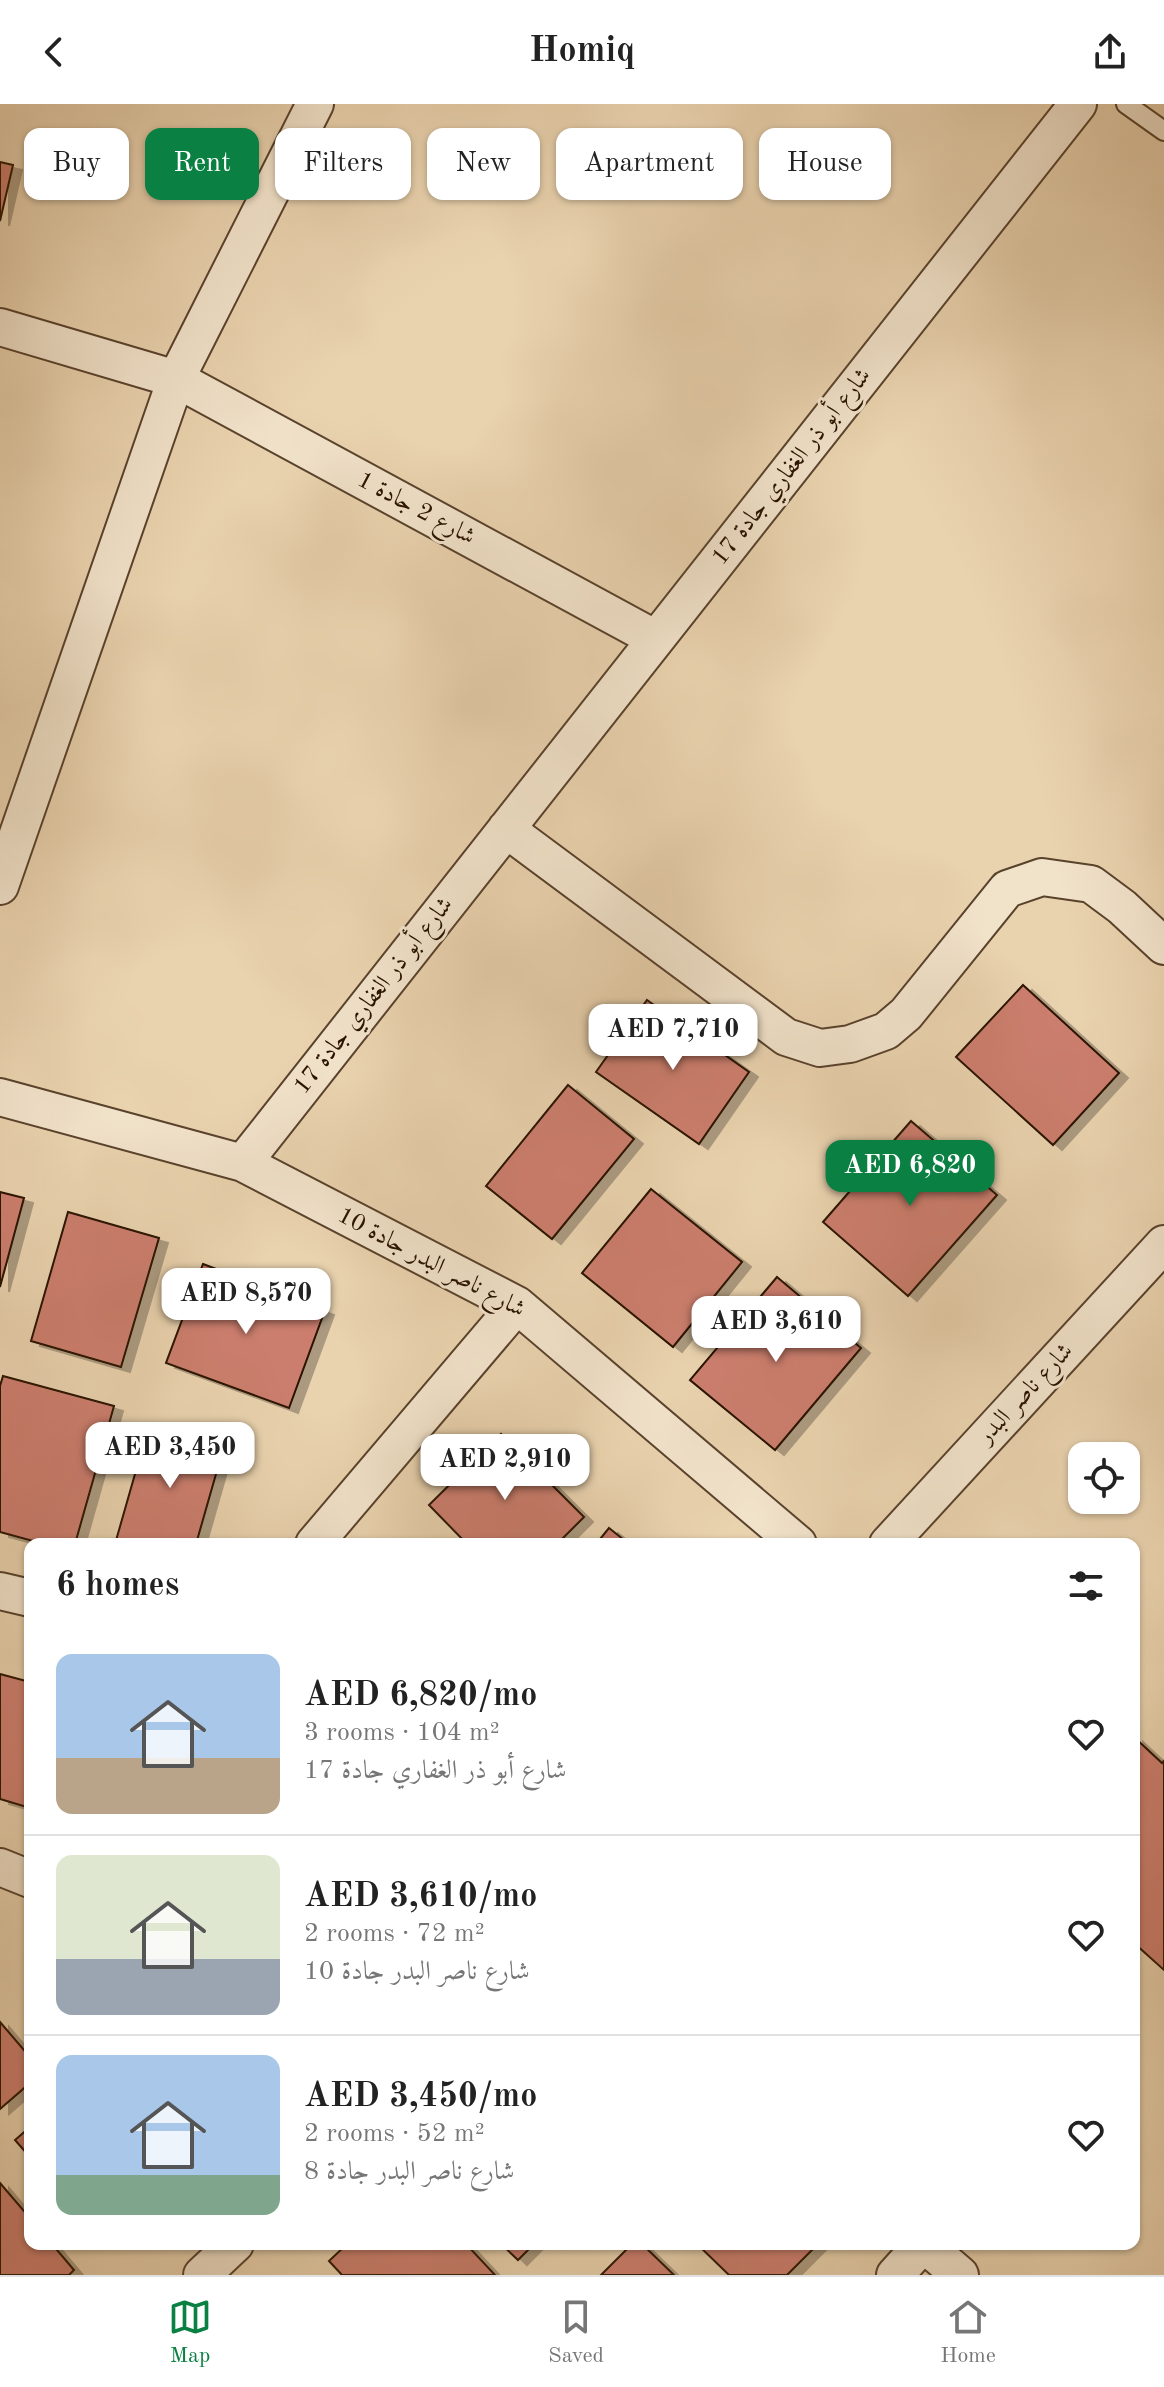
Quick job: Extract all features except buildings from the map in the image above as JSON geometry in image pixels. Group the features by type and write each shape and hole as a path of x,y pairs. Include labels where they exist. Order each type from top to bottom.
{"street":[{"path":"0,886 176,379 315,104"},
{"name":"شارع أبو ذر الغفاري جادة 17","path":"243,1163 1078,104"},
{"name":"شارع 2 جادة 1","path":"0,327 176,379 656,639"},
{"path":"506,829 786,1037 820,1048 850,1044 886,1031 906,1014 1007,889 1042,877 1091,884 1122,907 1164,946"},
{"name":"شارع ناصر البدر جادة 10","path":"0,1097 243,1163 517,1305 791,1538"},
{"name":"شارع ناصر البدر","path":"894,1538 1164,1244"},
{"path":"319,1538 517,1305"},
{"path":"0,1591 24,1597"},
{"path":"0,1867 24,1877"},
{"path":"202,2275 229,2250"},
{"path":"895,2275 918,2250"},
{"path":"930,2250 960,2275"}],"lane":[{"path":"1126,104 1164,131"}]}
